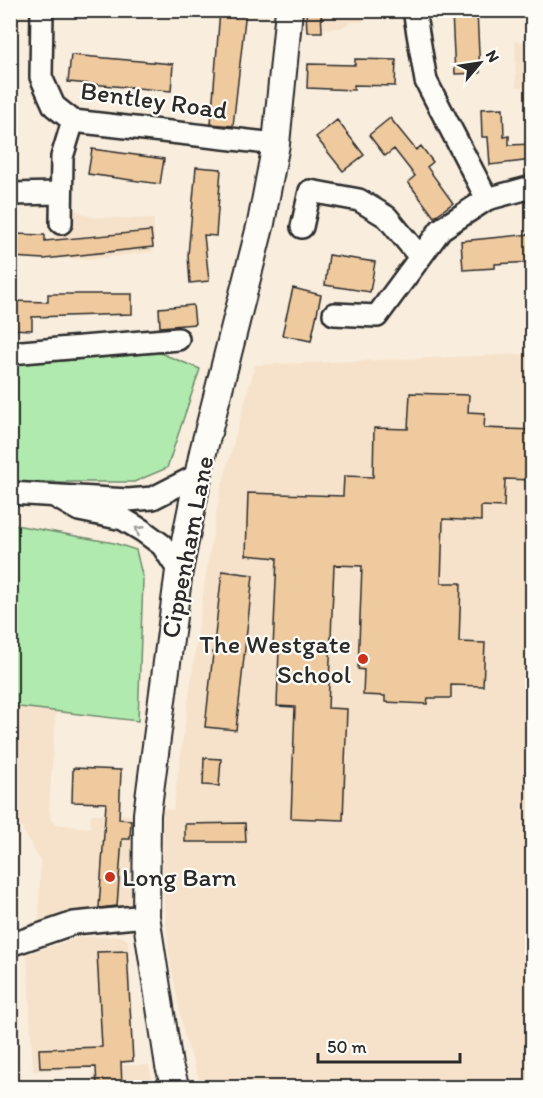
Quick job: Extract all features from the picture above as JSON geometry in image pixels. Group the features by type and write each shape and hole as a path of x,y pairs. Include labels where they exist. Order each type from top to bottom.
{"street":[{"name":"Bentley Road","path":"42,10 41,77 54,106 73,122 276,144"},
{"name":"Cippenham Lane","path":"176,1088 169,1066 146,916 147,814 179,572 198,475 261,223 276,144 289,10"},
{"path":"414,10 426,81 487,199"},
{"path":"61,223 62,157 73,122"},
{"path":"334,314 377,316 441,229 487,199 532,187"},
{"path":"302,227 310,191 359,200 387,217 420,257"},
{"path":"10,194 60,193"},
{"path":"10,353 178,339"},
{"path":"10,493 55,497 80,495 128,500 153,498 198,475"},
{"path":"55,497 80,510 123,519 143,531 162,545 179,572"},
{"path":"10,945 74,923 146,916"}],"shaded area":[{"path":"302,11 364,11 363,22 353,22 340,28 303,30"},
{"path":"515,41 532,44 532,87 516,87"},
{"path":"73,209 91,217 154,219 153,252 92,259 46,258 46,240 54,239 55,220"},
{"name":"The Westgate School","path":"532,354 532,1087 202,1087 184,1035 169,954 163,891 163,809 173,810 207,567 220,493 255,365"},
{"path":"11,706 56,710 49,808 51,820 56,824 90,828 91,814 133,815 131,910 39,927 40,860 19,823 20,786 11,785"},
{"path":"122,936 128,941 134,1062 123,1062 123,1065 149,1065 153,1087 93,1087 93,1074 99,1073 99,1068 33,1071 27,954 82,937"}],"green space":[{"path":"160,353 200,369 167,468 134,482 11,482 11,365"},
{"path":"10,524 114,543 136,550 143,579 138,721 11,706"}],"building":[{"path":"220,10 246,10 233,126 211,124"},
{"path":"306,10 321,10 322,32 307,32"},
{"path":"477,12 480,73 455,74 452,13"},
{"path":"71,55 173,64 171,91 68,82"},
{"path":"355,59 396,60 395,86 354,85 354,90 307,88 308,64 355,65"},
{"path":"503,108 504,137 509,136 509,145 532,144 532,160 490,165 488,137 482,137 481,109"},
{"path":"390,118 416,150 421,146 433,162 427,167 453,203 434,217 408,182 415,176 394,149 385,156 369,135"},
{"path":"337,120 364,155 343,171 316,137"},
{"path":"92,149 164,159 160,184 88,174"},
{"path":"196,167 221,169 216,236 204,235 209,281 190,283 188,255"},
{"path":"151,231 153,247 44,259 12,257 13,234 45,235 45,241"},
{"path":"532,234 532,262 495,264 495,268 463,270 461,241"},
{"path":"329,255 375,262 370,292 325,285"},
{"path":"293,288 321,295 311,341 282,335"},
{"path":"48,294 132,294 132,314 32,317 32,330 10,329 10,301 48,302"},
{"path":"193,305 195,324 160,327 159,308"},
{"path":"410,393 469,395 468,412 485,413 484,428 532,430 532,480 505,479 504,507 481,506 481,521 443,519 441,583 461,583 459,642 485,643 483,686 451,685 451,698 428,698 427,704 385,702 385,696 363,695 364,670 358,669 362,566 334,565 328,708 347,709 343,820 291,818 295,707 277,706 279,649 273,649 277,558 246,555 248,493 343,496 344,476 373,477 374,428 408,429"},
{"path":"222,571 253,575 236,730 205,727"},
{"path":"204,758 221,759 219,786 203,785"},
{"path":"73,768 121,770 119,819 131,820 130,839 122,839 117,906 99,908 106,803 72,802"},
{"path":"245,823 246,842 185,842 185,824"},
{"path":"127,951 133,1061 121,1062 122,1088 97,1088 96,1067 40,1068 39,1049 102,1047 97,952"}],"place":[{"name":"The Westgate School","path":"363,659"},
{"name":"Long Barn","path":"110,877"}]}
